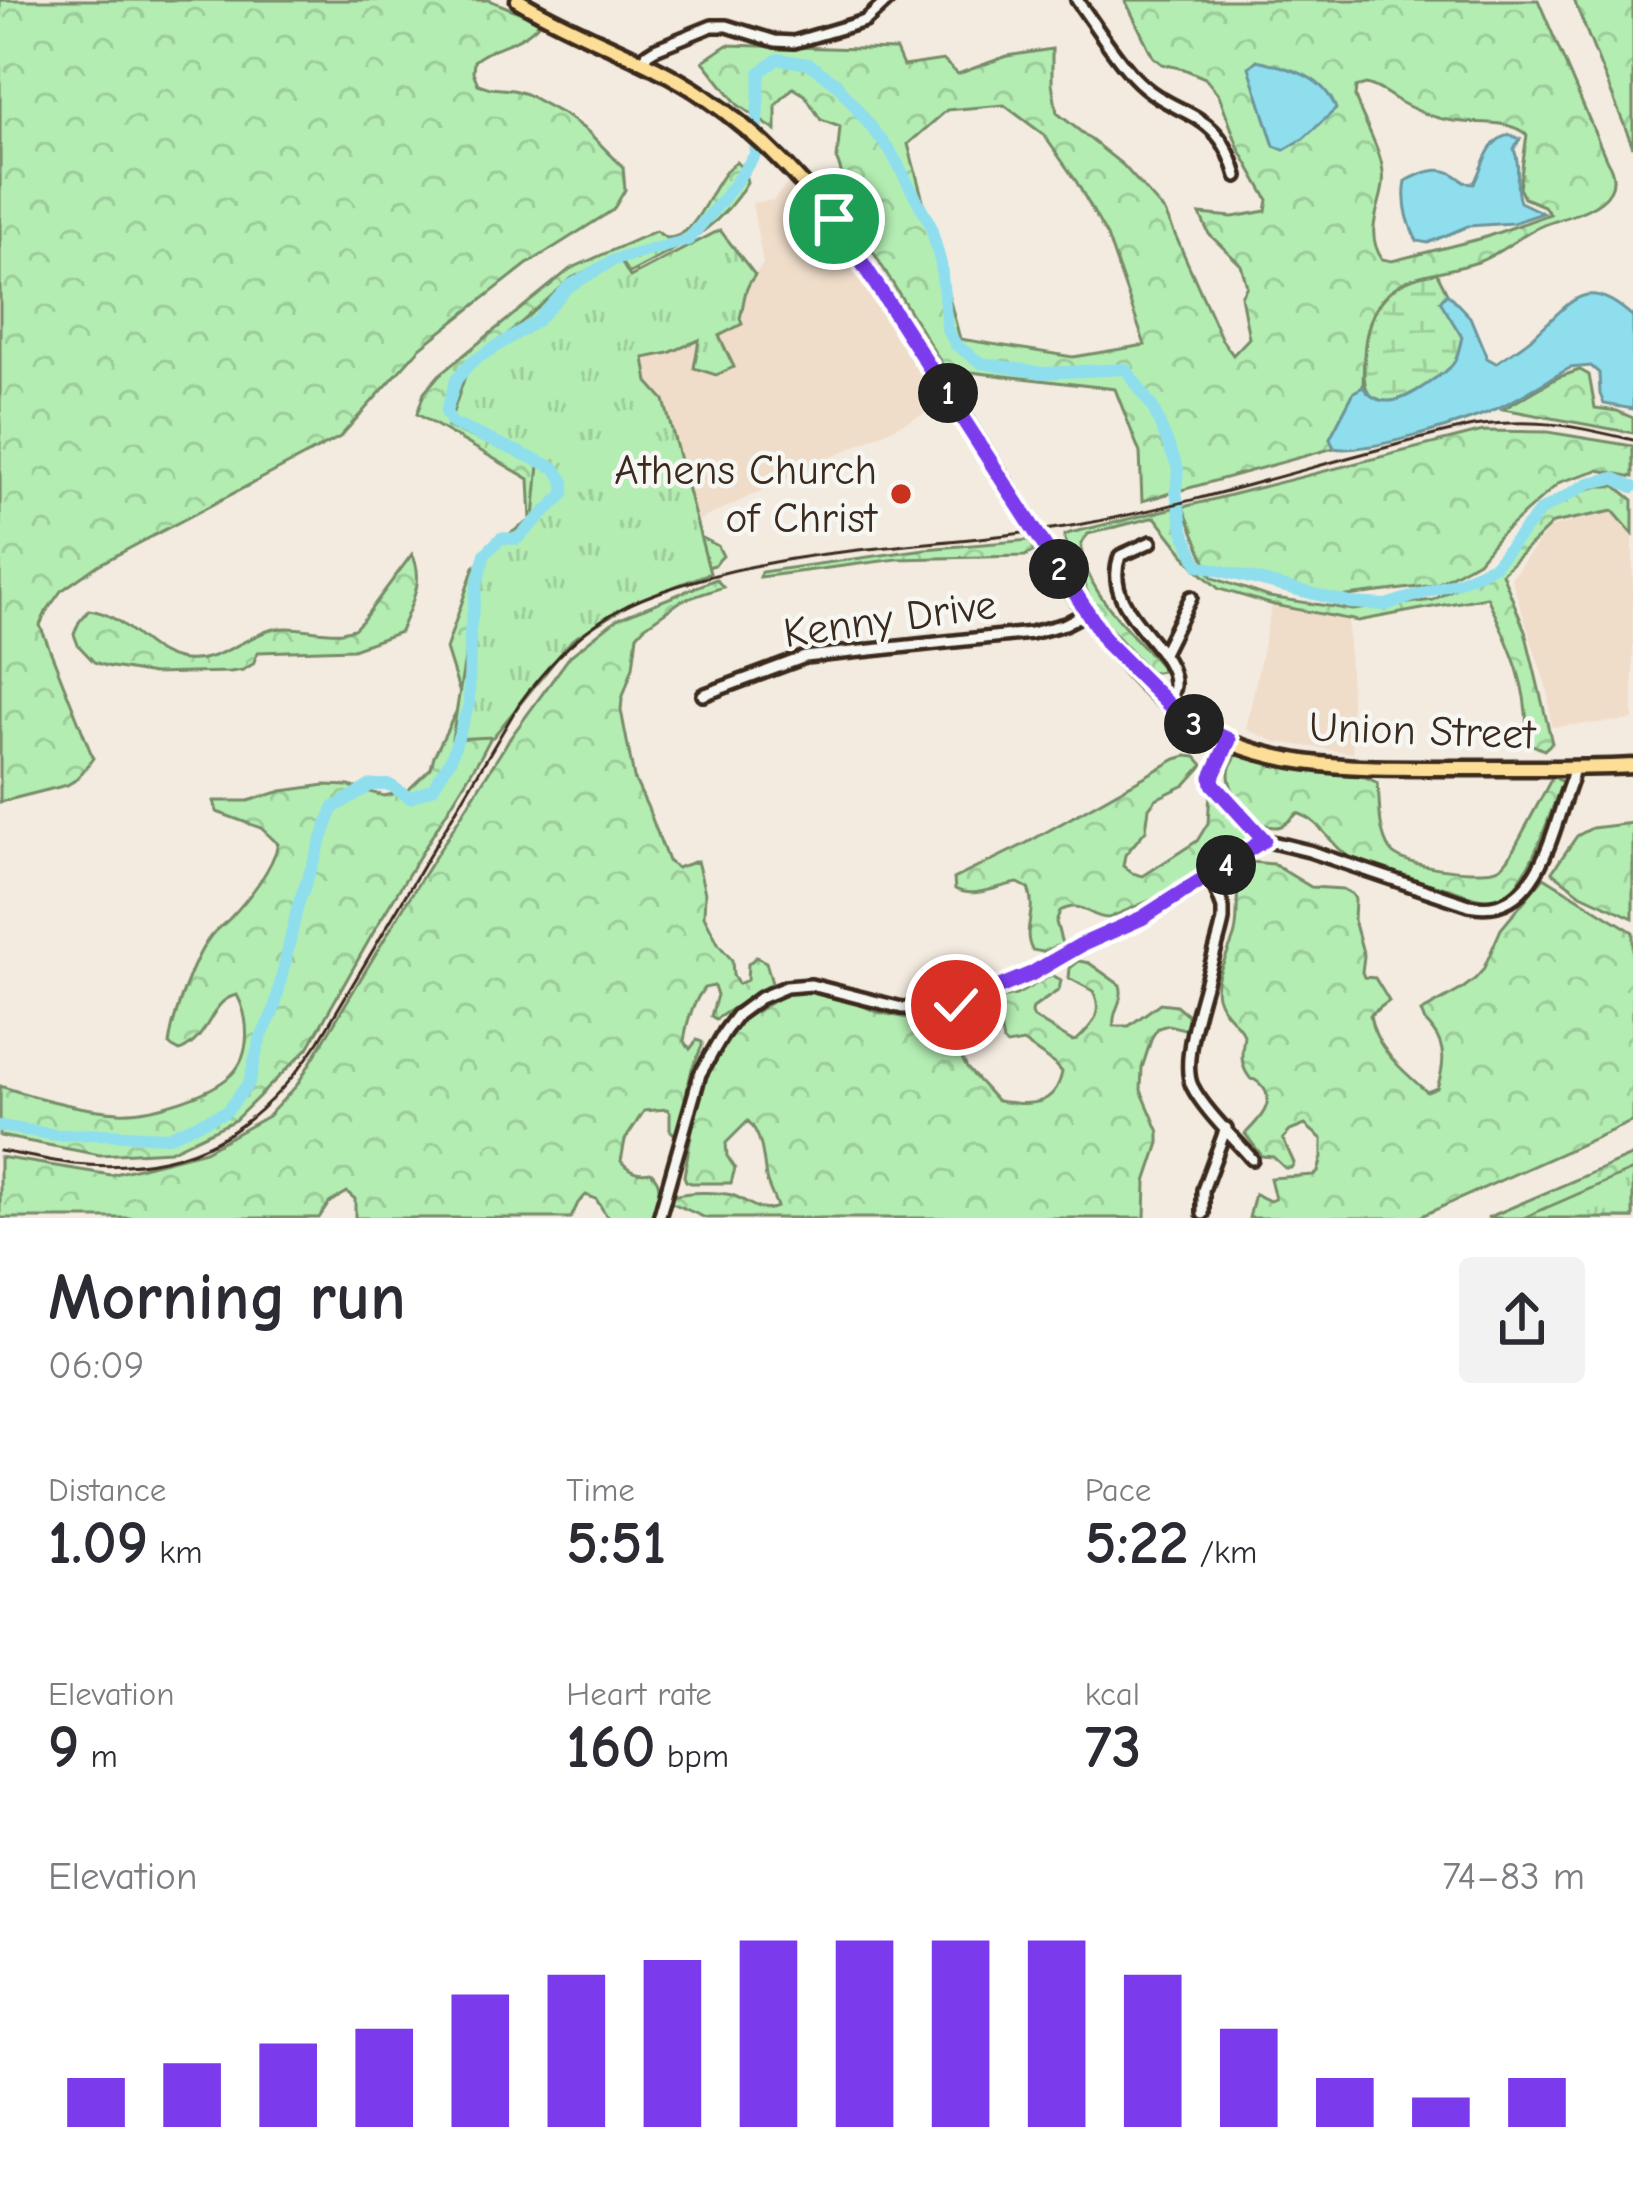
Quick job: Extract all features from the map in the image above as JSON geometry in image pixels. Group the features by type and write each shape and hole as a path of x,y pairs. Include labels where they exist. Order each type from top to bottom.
{"main road":[{"name":"Union Street","path":"518,0 703,96 774,153 834,219 1086,613 1119,656 1195,724 1262,753 1321,765 1633,766"}],"street":[{"path":"644,62 647,54 712,26 794,42 865,21 888,0"},
{"path":"1077,0 1134,77 1156,96 1209,124 1231,154 1237,176"},
{"path":"1150,542 1120,556 1116,580 1131,614 1163,653 1172,673 1174,686 1168,704"},
{"path":"1163,653 1191,597"},
{"name":"Kenny Drive","path":"703,695 805,657 1031,633 1086,613"},
{"path":"1229,740 1213,784 1264,840 1478,907 1504,905 1530,883 1574,768"},
{"path":"659,1218 700,1073 724,1030 760,998 786,987 811,985 902,1008 956,1005 1031,974 1142,918 1264,840"},
{"path":"1211,876 1223,920 1197,1015 1188,1072 1197,1095 1252,1160"},
{"path":"1203,1214 1203,1190 1226,1128"}],"shaded area":[{"path":"792,179 816,203 950,401 698,521 664,400 648,382 644,358 669,353 740,318 744,288 763,264 752,203 773,200"},
{"path":"1613,511 1633,534 1633,720 1551,727 1548,692 1511,578 1549,528"},
{"path":"1272,604 1348,619 1353,753 1276,742 1246,729"}],"green space":[{"path":"0,0 489,0 541,21 524,36 474,61 478,84 526,94 568,117 623,167 625,190 613,210 526,265 420,348 340,437 98,565 61,591 40,625 93,758 67,785 0,802"},
{"path":"1125,0 1538,0 1613,175 1612,187 1595,205 1536,229 1487,258 1410,280 1387,294 1369,324 1363,387 1354,392 1330,438 1334,448 1142,501 1140,453 1115,389 945,369 858,227 837,159 840,127 821,120 805,95 793,88 776,105 776,131 738,105 703,61 727,45 896,50 903,66 943,60 958,74 1007,56 1052,49 1057,113 1123,165 1165,212 1233,355 1249,338 1241,296 1247,286 1241,265 1209,234 1200,214 1233,217 1266,211 1268,200 1239,149 1219,95 1205,78 1153,57","holes":["1366,84 1433,116 1501,124 1527,135 1519,188 1524,198 1544,206 1550,214 1483,238 1392,261 1382,259 1374,236 1382,163 1355,97 1356,87","1004,105 1043,134 1076,181 1107,236 1145,345 1073,357 960,339 908,144 947,110"]},
{"path":"1574,0 1633,0 1633,147"},
{"path":"736,162 747,182 723,214 694,238 626,275 634,371 671,427 680,501 697,535 718,546 723,556 714,565 626,599 569,636 508,705 308,1048 235,1120 170,1151 100,1155 0,1136 0,1086 74,1106 132,1112 195,1096 232,1074 243,1056 246,1035 237,995 221,1004 198,1037 180,1051 169,1045 174,1020 203,947 252,892 278,844 261,828 217,812 214,801 248,801 325,785 384,796 407,791 431,768 462,700 446,649 474,567 531,521 529,479 417,414 424,393 439,375 570,269 656,231 666,238 688,229"},
{"path":"720,230 755,275 745,295 742,324 719,336 734,367 716,375 694,368 699,340 644,358 648,382 664,400 710,573 631,603 572,640 493,737 452,739 482,552 534,518 539,464 448,427 467,370 572,278 618,256 630,277"},
{"path":"1437,273 1447,293 1441,301 1462,337 1455,361 1404,397 1376,401 1364,378 1365,346 1374,315 1403,283"},
{"path":"1580,370 1589,375 1595,408 1633,418 1633,433 1503,409 1559,377"},
{"path":"1483,431 1548,432 1633,446 1633,477 1598,470 1560,482 1478,561 1435,585 1339,597 1208,568 1183,507"},
{"path":"1616,486 1633,500 1633,534 1613,511 1553,523 1502,573 1525,631 1552,743 1544,750 1526,742 1522,685 1487,597 1358,621 1219,589 1195,568 1155,517 1088,534 1081,543 1090,577 1110,609 1161,666 1162,671 1151,673 1097,614 1065,540 1070,533 1174,508 1196,558 1213,578 1269,597 1353,610 1433,600 1496,566 1534,520 1579,491"},
{"path":"1030,540 1034,551 1025,556 897,559 760,577 761,572 925,549"},
{"path":"412,554 417,584 400,632 353,649 258,652 253,664 243,670 153,674 94,662 74,634 89,610 114,619 165,655 190,660 213,656 275,629 342,632 362,621"},
{"path":"716,579 723,587 681,601 637,635 621,710 634,778 668,861 677,868 697,861 705,893 704,916 732,960 738,984 747,980 748,964 756,957 766,962 772,983 716,1019 711,1016 717,995 714,986 704,988 696,1000 684,1041 690,1049 697,1040 702,1046 678,1130 674,1134 670,1130 667,1109 644,1111 625,1140 621,1161 634,1171 651,1172 658,1183 651,1218 608,1218 596,1199 586,1195 571,1218 355,1218 355,1199 347,1192 329,1203 319,1218 0,1218 0,1157 111,1175 205,1151 268,1116 297,1085 510,738 570,656 617,619"},
{"path":"1246,754 1378,783 1381,826 1390,850 1408,861 1455,870 1502,866 1553,776 1562,782 1518,883 1496,899 1482,899 1363,865 1297,813 1281,826 1255,819 1230,783 1232,763 1236,756"},
{"path":"1186,756 1196,757 1203,765 1185,785 1156,799 1149,808 1146,830 1125,855 1123,866 1143,876 1197,841 1208,823 1210,792 1254,838 1182,887 1109,918 1075,907 1060,911 1056,922 1062,944 1043,952 1032,950 1029,943 1028,888 1018,883 978,892 955,889 954,879"},
{"path":"1633,823 1633,918 1581,894 1552,872 1577,836 1592,828"},
{"path":"1251,862 1273,864 1311,887 1352,894 1364,956 1362,972 1364,977 1375,978 1389,1001 1370,1015 1377,1038 1427,1092 1437,1088 1443,1058 1437,1036 1421,1012 1475,979 1501,929 1544,877 1633,932 1633,1121 1417,1218 1249,1218 1255,1194 1275,1199 1270,1178 1313,1175 1322,1157 1322,1139 1305,1125 1283,1139 1294,1163 1291,1168 1262,1156 1245,1134 1264,1111 1268,1098 1246,1072 1244,1035 1222,1007 1216,989 1235,933 1240,876"},
{"path":"1079,961 1120,985 1114,1026 1129,1026 1160,1003 1176,1005 1188,1015 1189,1026 1184,1029 1158,1028 1142,1068 1141,1090 1159,1132 1146,1182 1145,1218 706,1218 670,1202 672,1196 710,1193 732,1195 759,1208 777,1207 759,1141 748,1121 726,1143 735,1168 731,1183 691,1183 684,1176 695,1112 712,1059 739,1021 786,994 805,989 829,991 943,1032 997,1101 1038,1102 1053,1093 1062,1072 1023,1042 1003,1042 999,1020 982,1006 984,1001 1016,995 1052,975 1061,980 1059,990 1032,1013 1077,1040 1097,1012 1093,991 1069,978 1070,968"},
{"path":"1633,1155 1633,1218 1487,1218"},
{"path":"1633,1170 1633,1218 1523,1218"}],"water":[{"path":"1257,60 1314,81 1336,109 1284,150 1274,146 1249,67"},
{"path":"1509,135 1520,139 1514,149 1520,202 1543,213 1513,223 1468,226 1428,243 1417,241 1406,212 1406,181 1436,170 1474,183 1491,148"},
{"path":"1447,293 1470,317 1487,358 1496,363 1580,297 1603,297 1617,304 1633,317 1633,409 1604,404 1599,373 1591,366 1570,368 1466,421 1384,443 1334,448 1330,438 1354,392 1363,387 1378,399 1395,400 1422,388 1453,364 1462,337 1440,301"}],"waterway":[{"path":"0,1126 57,1135 168,1137 227,1111 249,1083 274,1010 298,905 333,808 371,785 390,785 410,798 433,788 451,759 469,704 470,631 485,554 501,538 517,539 564,494 564,482 555,468 452,423 446,412 456,380 470,363 537,321 568,287 614,260 688,240 755,155 760,72 778,59 809,64 836,83 891,152 930,224 941,264 947,329 956,345 981,363 1043,373 1126,369 1153,408 1178,468 1176,492 1183,530 1198,565 1350,603 1386,605 1494,566 1540,511 1589,483 1614,478 1633,487"}],"railway":[{"path":"0,1151 74,1164 152,1162 216,1141 271,1101 319,1041 519,704 578,638 635,602 694,581 790,559 1034,531 1132,514 1473,426 1554,424 1633,440"}],"place":[{"name":"Athens Church of Christ","path":"901,494"}],"route":[{"path":"834,219 1108,644 1168,704 1229,740 1213,784 1264,840 1142,918 1031,974 956,1005"}]}
